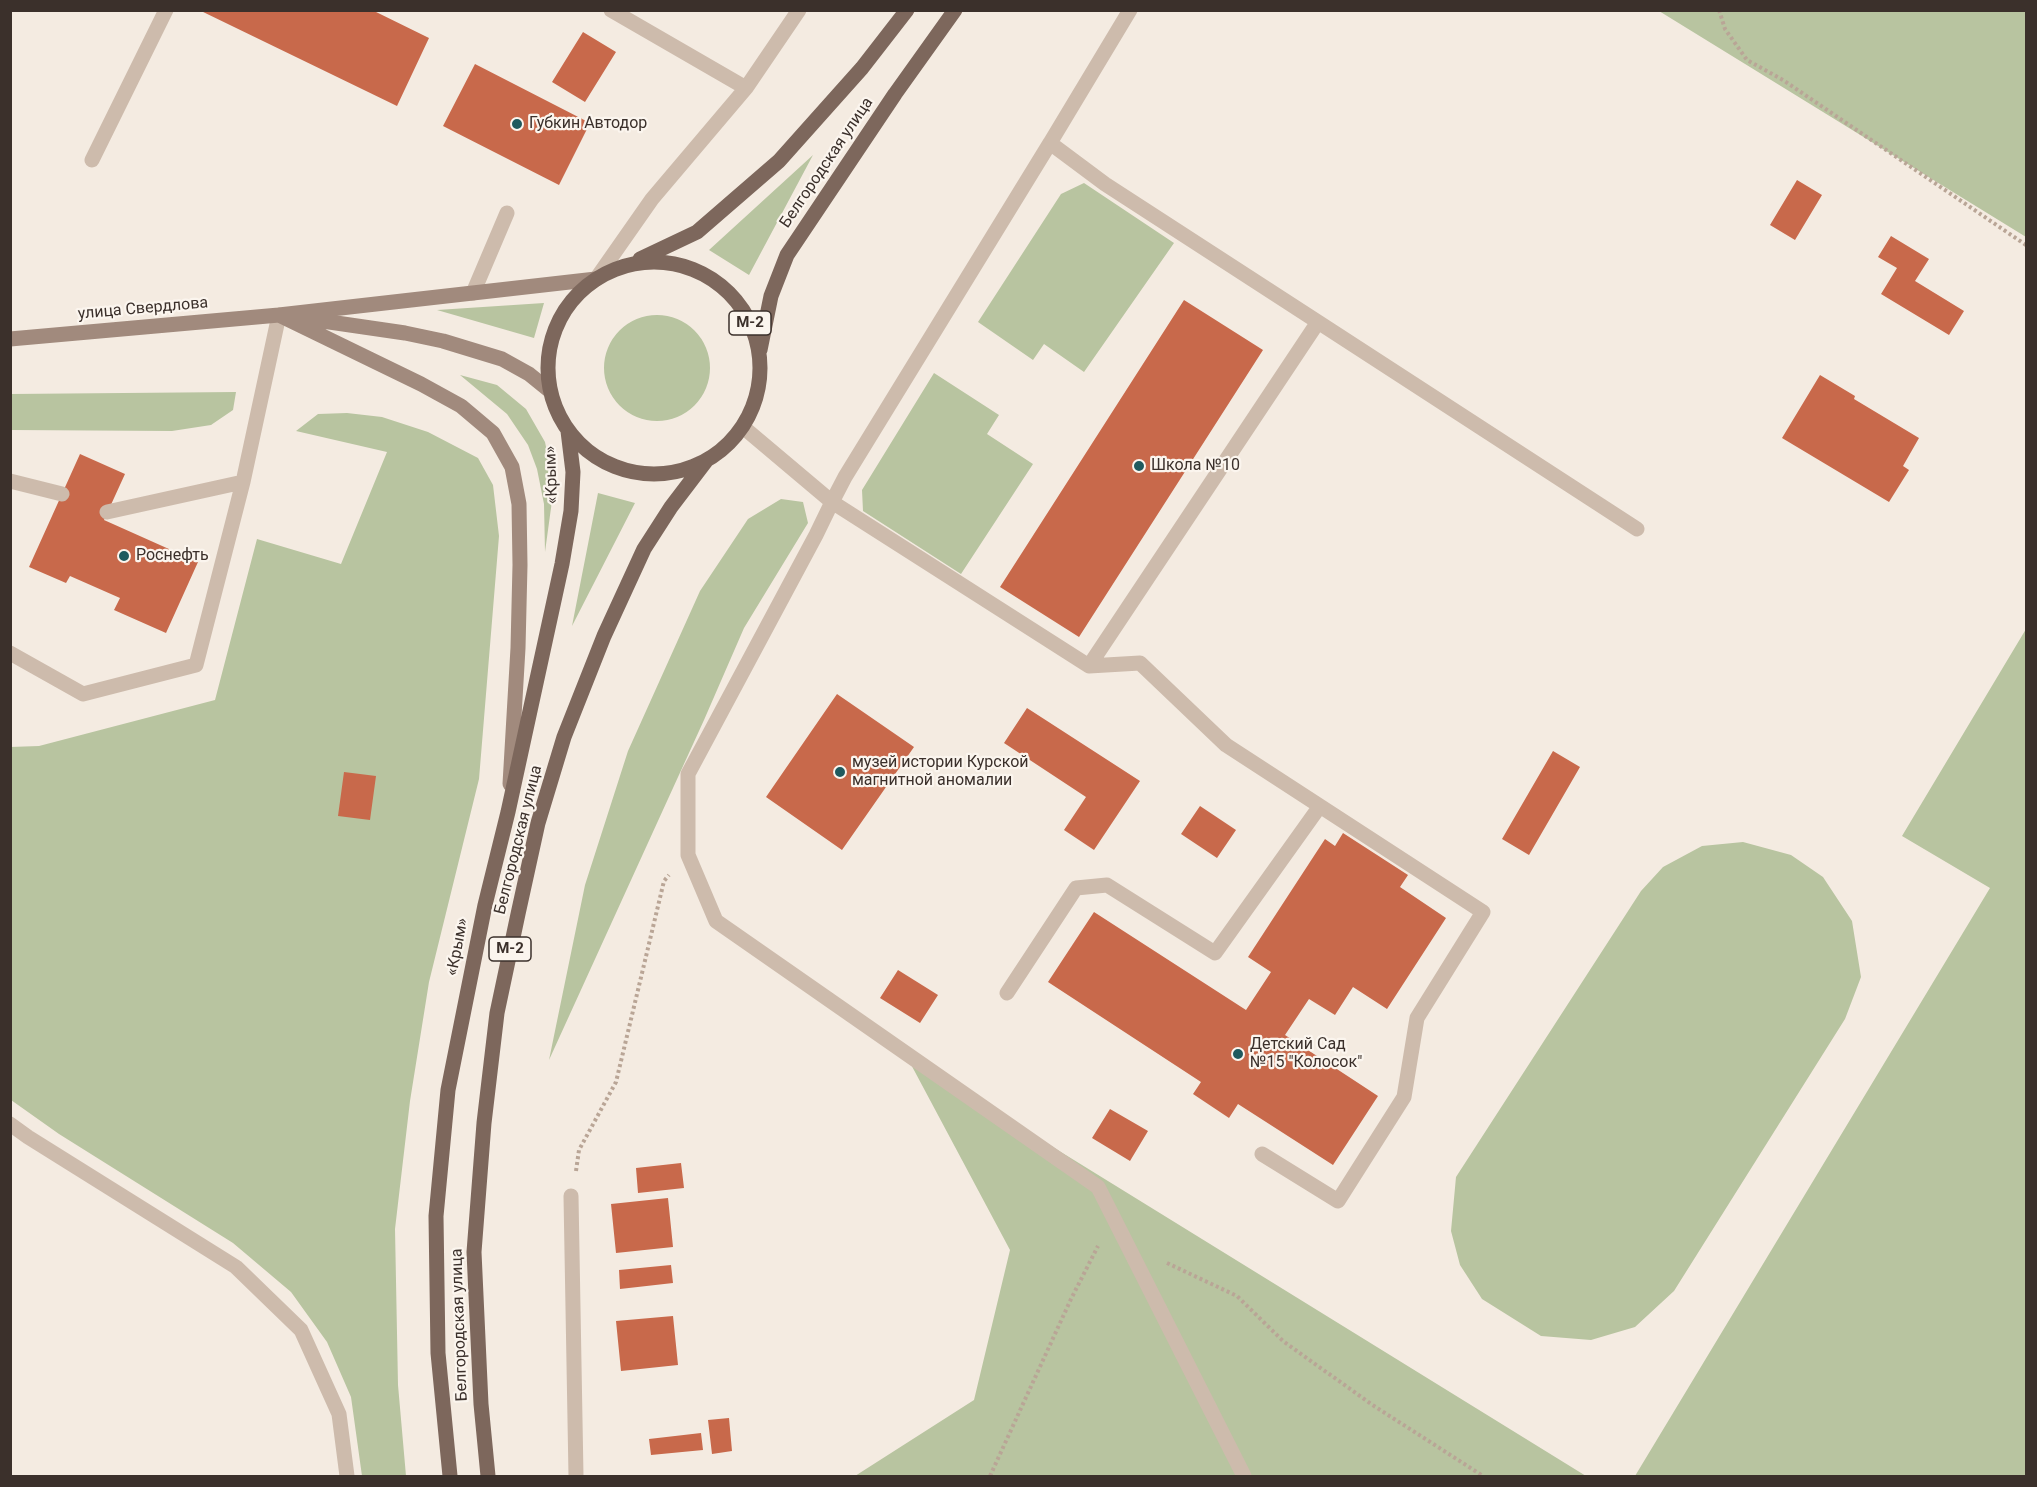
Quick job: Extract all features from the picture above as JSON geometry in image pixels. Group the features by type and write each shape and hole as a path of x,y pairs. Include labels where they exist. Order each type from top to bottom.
{"main road":[{"name":"Белгородская улица","path":"632,263 697,232 779,160 862,68 907,10"},
{"name":"Белгородская улица","path":"760,350 771,296 787,255 839,175 955,10"},
{"name":"«Крым»","path":"661,261 689,267 714,279 735,298 749,320 760,350 761,376 755,403 743,427 726,446 705,461 679,472 650,474 621,469 595,456 568,431 550,391 548,356 555,328 570,303 596,279 610,270 632,263 661,261"},
{"path":"279,315 596,279"},
{"path":"279,315 405,333 443,341 502,359 529,374 550,391"},
{"path":"279,315 461,406 493,433 512,467 519,504 520,565 518,648 508,812"},
{"name":"улица Свердлова","path":"10,339 279,315"},
{"name":"«Крым»","path":"450,1476 438,1353 436,1216 448,1090 485,905 508,812 562,564 571,511 573,472 568,431"},
{"name":"Белгородская улица","path":"488,1476 481,1404 474,1252 484,1123 497,1013 515,925 538,823 561,748 604,636 644,549 705,461"}],"street":[{"path":"92,160 166,10"},
{"path":"611,10 746,88"},
{"path":"596,279 652,199 746,88 799,10"},
{"path":"1130,10 852,466 688,774 688,855 716,921 1098,1187 1244,1476"},
{"path":"1050,143 1105,184 1637,529"},
{"path":"473,293 507,213"},
{"path":"10,653 83,694 196,665 243,483 279,315"},
{"path":"1089,666 1318,322"},
{"path":"743,427 832,502 1089,666 1140,663 1226,745 1484,912 1417,1018 1404,1097 1338,1201 1262,1154"},
{"path":"10,481 62,494"},
{"path":"107,512 243,483"},
{"path":"1007,993 1076,888 1107,885 1215,953 1320,806"},
{"path":"10,1124 27,1137 236,1267 301,1330 339,1414 347,1476"},
{"path":"572,1196 576,1476"}],"path":[{"path":"1719,10 1725,29 1747,60 1783,80 2026,245"},
{"path":"572,1196 579,1150 616,1082 664,881 688,855"},
{"path":"990,1476 1101,1239"},
{"path":"1128,1245 1237,1296 1283,1341 1371,1404 1484,1476"}],"green space":[{"path":"1659,11 2026,11 2026,237"},
{"path":"813,155 749,275 709,250"},
{"path":"1084,183 1174,243 1084,372 1044,344 1033,360 978,322 1061,194"},
{"path":"544,303 534,338 437,310"},
{"path":"657,315 677,319 695,330 706,348 710,368 706,388 695,406 677,417 657,421 637,417 619,406 608,388 604,368 608,348 619,330 637,319"},
{"path":"934,373 999,415 987,434 1033,464 961,574 863,511 862,490"},
{"path":"460,375 497,385 526,409 545,442 554,486 545,552 544,504 537,469 528,445 507,414"},
{"path":"236,392 233,410 211,425 172,431 11,430 11,394"},
{"path":"347,413 382,417 428,432 478,458 493,485 499,536 479,779 429,982 410,1101 395,1229 398,1385 406,1476 362,1476 351,1397 327,1342 291,1292 233,1243 59,1134 11,1100 10,747 39,746 215,700 257,539 341,564 387,452 296,431 318,414"},
{"path":"598,493 635,503 572,626"},
{"path":"781,499 803,502 808,523 744,628 549,1060 585,885 628,751 700,591 748,519"},
{"path":"2026,629 2026,1476 1635,1476 1990,888 1902,836"},
{"path":"1743,842 1791,855 1823,877 1852,921 1861,977 1845,1019 1674,1291 1635,1327 1591,1340 1541,1336 1482,1299 1460,1265 1451,1231 1456,1177 1641,891 1663,867 1702,846"},
{"path":"907,1057 1586,1476 855,1476 974,1400 1010,1250"}],"building":[{"path":"199,10 372,10 429,38 397,106"},
{"path":"583,32 616,52 585,102 552,82"},
{"name":"Губкин Автодор","path":"475,64 590,123 559,185 443,126"},
{"path":"1797,180 1822,195 1795,240 1770,225"},
{"path":"1891,236 1929,259 1915,281 1964,311 1949,335 1881,294 1897,268 1878,257"},
{"path":"1184,300 1263,350 1079,637 1000,587"},
{"path":"1820,375 1855,396 1854,399 1919,438 1903,466 1909,470 1889,502 1782,438"},
{"path":"80,454 125,474 104,520 198,562 166,633 114,610 120,598 70,576 66,583 29,567"},
{"name":"музей истории Курской магнитной аномалии","path":"837,694 914,747 842,850 766,797"},
{"path":"1027,708 1140,781 1094,850 1064,830 1086,797 1004,743"},
{"path":"1553,751 1580,767 1529,855 1502,839"},
{"path":"344,772 376,776 370,820 338,816"},
{"path":"1200,806 1236,830 1217,858 1181,834"},
{"path":"1343,833 1408,875 1400,887 1446,918 1387,1009 1353,987 1335,1015 1309,999 1285,1035 1378,1096 1333,1165 1238,1104 1229,1118 1193,1094 1201,1082 1048,982 1094,912 1246,1010 1271,972 1248,957 1325,839 1335,846"},
{"path":"898,970 938,995 920,1023 880,998"},
{"path":"1110,1109 1148,1131 1130,1161 1092,1138"},
{"path":"681,1163 684,1188 638,1193 636,1168"},
{"path":"668,1198 673,1247 616,1253 611,1204"},
{"path":"671,1265 673,1283 620,1289 619,1270"},
{"path":"673,1316 678,1365 621,1371 616,1321"},
{"path":"729,1418 732,1451 712,1454 708,1420"},
{"path":"701,1433 703,1450 651,1455 649,1439"}],"place":[{"name":"Губкин Автодор","path":"517,124"},
{"name":"Школа №10","path":"1139,466"},
{"name":"Роснефть","path":"124,556"},
{"name":"музей истории Курской магнитной аномалии","path":"840,772"},
{"name":"Детский Сад №15 \"Колосок\"","path":"1238,1054"}]}
